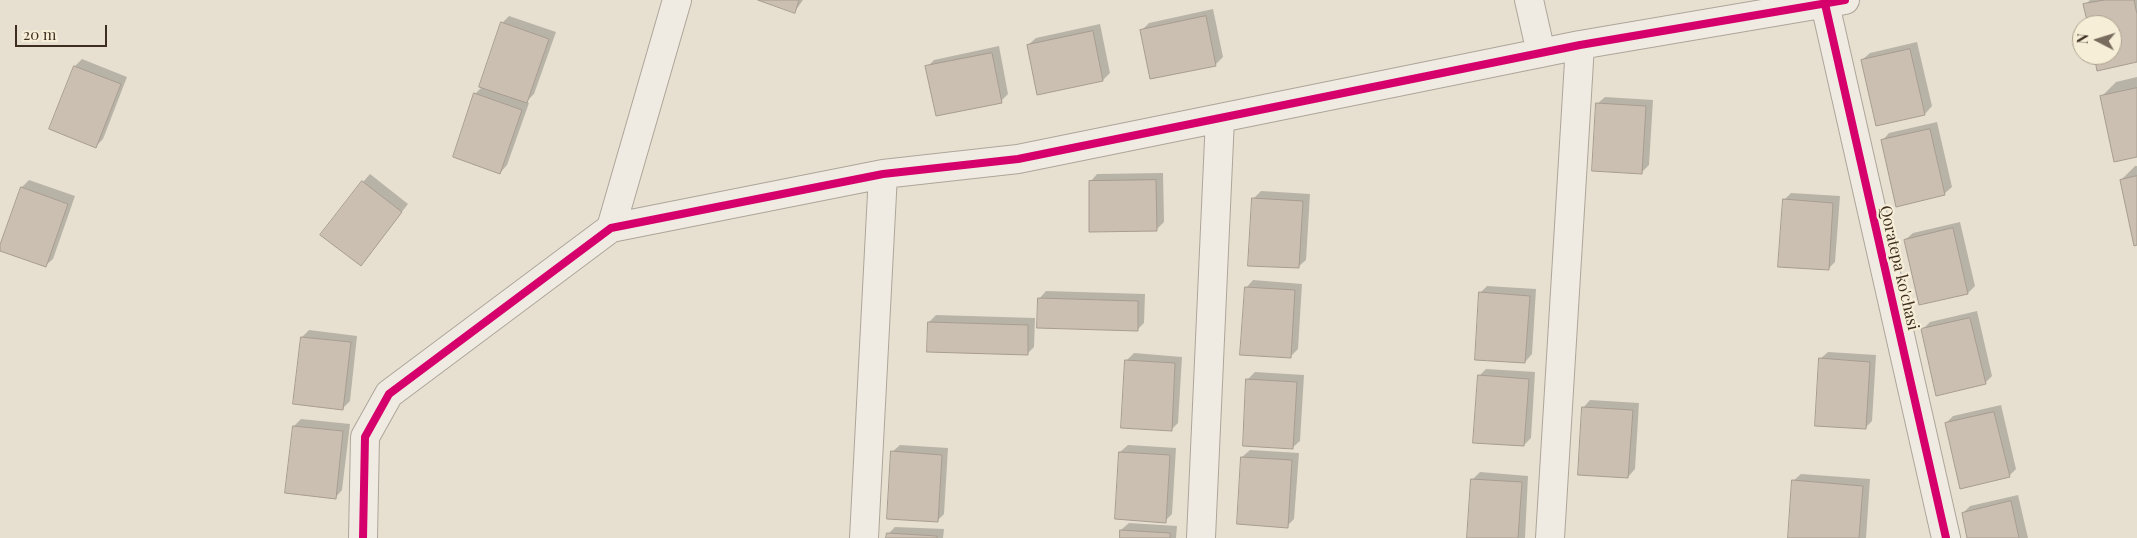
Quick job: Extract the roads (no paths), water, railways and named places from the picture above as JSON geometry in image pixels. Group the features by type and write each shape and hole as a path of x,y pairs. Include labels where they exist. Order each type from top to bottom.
{"street":[{"path":"610,228 677,0"},
{"path":"1529,0 1541,52"},
{"path":"363,538 365,437 389,394 610,228 884,174 1018,159 1541,52 1835,2"},
{"name":"Qoratepa ko'chasi","path":"1835,2 1946,538"},
{"path":"1550,538 1580,45"},
{"path":"1201,538 1220,118"},
{"path":"864,538 884,174"}]}
